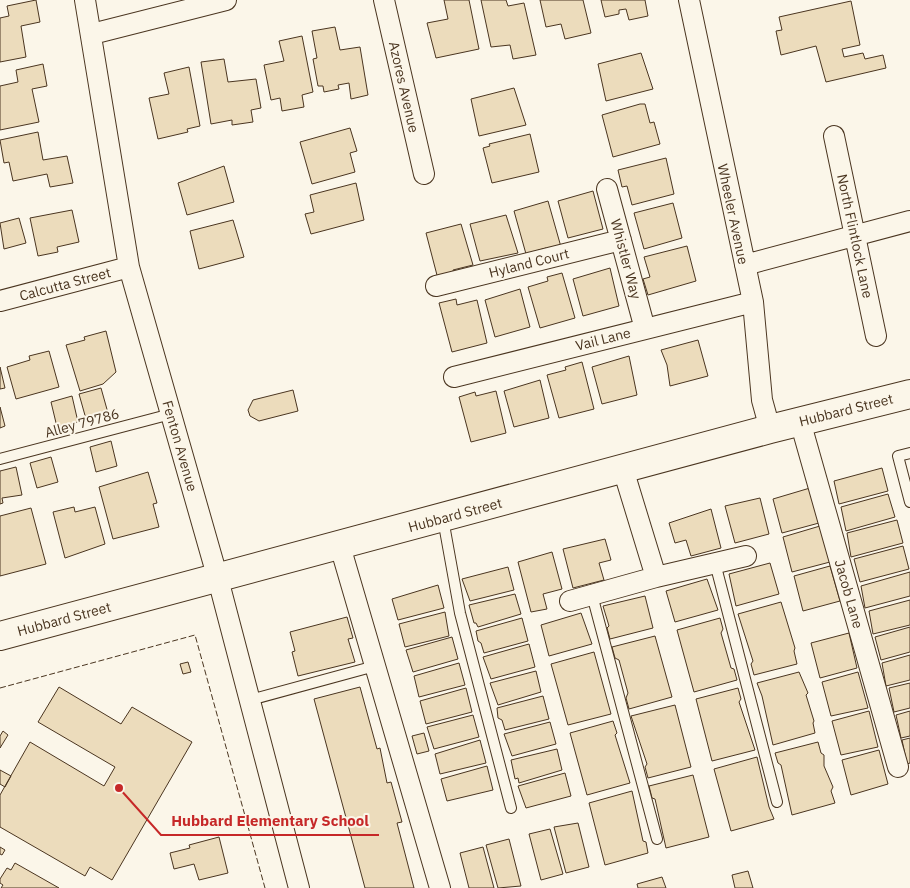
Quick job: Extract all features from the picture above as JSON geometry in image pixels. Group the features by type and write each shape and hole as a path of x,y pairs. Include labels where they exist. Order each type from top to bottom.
{"main road":[{"name":"Hubbard Street","path":"0,636 218,579 800,421 910,394"}],"street":[{"name":"Fenton Avenue","path":"85,0 129,267 218,579 299,888"},
{"path":"92,34 226,0"},
{"name":"Azores Avenue","path":"384,0 424,174"},
{"name":"Wheeler Avenue","path":"689,0 753,302 762,400 770,429"},
{"name":"North Flintlock Lane","path":"834,136 876,336"},
{"name":"Whistler Way","path":"607,189 645,329"},
{"path":"744,265 910,221"},
{"name":"Hyland Court","path":"436,286 621,240"},
{"name":"Calcutta Street","path":"0,301 129,267"},
{"name":"Vail Lane","path":"454,376 753,302"},
{"name":"Jacob Lane","path":"800,421 898,767"},
{"path":"623,469 656,578"},
{"path":"340,546 440,888"},
{"path":"570,601 746,556"}],"lane":[{"name":"Alley 79786","path":"0,459 171,414"},
{"path":"910,453 898,456 910,502"},
{"path":"443,518 460,612 511,808"},
{"path":"716,563 777,802"},
{"path":"592,595 657,839"},
{"path":"250,700 375,666"}],"building":[{"path":"36,0 40,22 21,26 26,57 0,62 0,18 9,16 7,6"},
{"path":"444,0 469,0 479,49 436,58 427,23 448,19"},
{"path":"481,0 506,0 508,6 524,3 536,55 513,59 510,45 491,47"},
{"path":"540,0 583,0 591,33 565,39 561,24 546,27"},
{"path":"601,0 645,0 648,16 629,20 626,9 619,10 619,14 605,17"},
{"path":"851,1 860,45 842,49 844,57 863,53 865,59 883,55 886,68 826,82 816,46 781,55 776,31 782,30 779,17"},
{"path":"335,27 340,50 360,47 368,95 351,99 349,83 338,85 339,89 324,92 323,86 318,86 313,59 317,58 312,31"},
{"path":"302,36 313,92 302,95 304,107 282,111 280,98 271,100 264,65 284,61 279,41"},
{"path":"641,53 653,89 606,101 598,64"},
{"path":"224,59 228,82 256,79 261,108 251,110 253,122 232,125 232,120 211,124 201,62"},
{"path":"43,64 47,86 32,89 39,122 0,130 0,86 18,82 16,70"},
{"path":"189,67 200,126 187,129 188,132 158,139 149,98 169,94 164,73"},
{"path":"514,88 526,125 479,136 471,99"},
{"path":"645,104 650,123 654,122 660,144 613,157 602,115"},
{"path":"350,128 357,151 350,153 355,172 312,184 300,142"},
{"path":"38,132 43,160 67,156 73,183 50,187 47,174 13,181 9,162 4,163 0,140"},
{"path":"530,134 539,172 492,183 483,148 490,146 489,144"},
{"path":"666,158 674,194 632,205 627,186 622,187 618,170"},
{"path":"224,166 234,202 187,215 178,183"},
{"path":"356,183 364,220 311,234 305,214 314,212 310,195"},
{"path":"593,191 603,229 568,238 558,201"},
{"path":"548,201 561,247 547,251 546,248 526,254 514,211"},
{"path":"673,203 682,238 644,249 634,213"},
{"path":"72,210 79,242 57,247 58,252 38,256 30,218"},
{"path":"506,215 518,253 480,261 470,224"},
{"path":"19,218 26,243 4,249 0,223"},
{"path":"233,220 244,257 199,269 190,231"},
{"path":"461,224 473,265 453,270 454,275 438,279 426,233"},
{"path":"687,246 696,281 648,295 643,279 650,277 644,257"},
{"path":"610,268 619,306 583,316 573,279"},
{"path":"562,273 575,318 540,328 528,287 548,281 547,277"},
{"path":"520,289 530,327 495,337 485,300"},
{"path":"456,299 457,305 477,300 487,343 452,352 439,303"},
{"path":"106,331 116,372 103,384 80,391 66,345 85,340 84,337"},
{"path":"698,340 708,376 670,386 667,365 661,350"},
{"path":"49,351 59,387 16,399 7,367 30,360 29,356"},
{"path":"629,356 637,395 602,404 592,367"},
{"path":"582,362 594,409 559,418 547,375 566,370 565,367"},
{"path":"0,367 5,388 0,389"},
{"path":"540,380 549,418 514,427 504,391"},
{"path":"101,388 108,413 86,419 79,394"},
{"path":"293,390 298,411 259,421 250,416 248,410 253,400"},
{"path":"496,391 506,433 471,442 459,397 475,392 476,396"},
{"path":"72,396 78,422 57,427 51,402"},
{"path":"0,407 5,426 0,428"},
{"path":"111,441 117,466 96,472 90,447"},
{"path":"51,457 58,482 37,488 30,463"},
{"path":"16,467 22,495 2,498 3,503 0,504 0,471"},
{"path":"882,468 888,491 839,504 834,481"},
{"path":"148,472 157,503 153,504 159,527 113,539 99,487"},
{"path":"810,488 819,523 782,533 773,499"},
{"path":"888,494 895,517 846,531 841,507"},
{"path":"760,498 769,534 735,543 725,506"},
{"path":"74,507 75,512 95,507 105,544 65,558 53,512"},
{"path":"31,508 46,564 0,576 0,516"},
{"path":"711,509 721,548 691,556 686,540 675,543 669,523"},
{"path":"897,520 903,543 851,557 847,533"},
{"path":"820,526 830,562 792,572 783,537"},
{"path":"605,539 611,560 599,563 604,580 573,588 563,549"},
{"path":"903,546 909,569 860,582 854,559"},
{"path":"552,552 562,589 543,594 547,609 531,612 518,562"},
{"path":"770,563 779,594 736,606 729,574"},
{"path":"830,566 840,601 803,611 794,576"},
{"path":"508,567 514,590 470,601 462,579"},
{"path":"910,572 910,596 865,608 861,586"},
{"path":"707,579 718,610 675,622 666,591"},
{"path":"438,585 444,608 398,620 392,599"},
{"path":"515,594 521,614 478,627 474,623 469,605"},
{"path":"645,596 653,628 610,639 607,628 609,626 603,606"},
{"path":"910,600 910,625 873,634 869,611"},
{"path":"781,602 795,648 797,664 754,675 751,664 753,661 738,614"},
{"path":"445,612 449,636 405,647 399,624"},
{"path":"581,613 592,644 549,656 541,625"},
{"path":"347,617 353,638 348,639 355,662 298,676 292,652 295,651 290,632"},
{"path":"522,618 528,641 484,653 481,643 478,641 476,631"},
{"path":"720,618 723,629 721,633 731,668 734,669 737,680 694,692 677,630"},
{"path":"910,627 910,652 881,660 875,637"},
{"path":"849,633 857,668 820,678 811,643"},
{"path":"655,636 672,697 629,709 626,698 628,693 619,660 615,658 612,647"},
{"path":"452,637 458,659 413,672 406,650"},
{"path":"529,644 535,667 491,679 483,657"},
{"path":"594,652 611,714 568,725 551,664"},
{"path":"910,655 910,680 886,686 882,663"},
{"path":"188,662 191,672 183,674 180,664"},
{"path":"459,663 465,685 419,697 414,676"},
{"path":"536,671 541,692 498,705 490,683"},
{"path":"799,672 808,693 806,695 814,721 815,733 773,745 762,696 757,683"},
{"path":"858,672 868,708 831,716 822,682"},
{"path":"910,683 910,708 894,712 889,688"},
{"path":"59,687 121,724 132,707 192,742 112,880 90,867 85,876 0,827 0,795 30,742 104,786 115,767 38,722"},
{"path":"360,687 377,749 380,748 387,783 391,782 402,822 397,823 414,888 365,888 314,699"},
{"path":"466,688 472,712 426,724 420,701"},
{"path":"738,688 741,699 739,702 755,750 712,761 696,699"},
{"path":"543,696 549,719 505,730 502,720 498,718 497,708"},
{"path":"675,705 691,767 648,778 645,767 647,764 631,716"},
{"path":"869,711 878,747 841,755 832,721"},
{"path":"910,711 910,736 901,738 896,715"},
{"path":"473,715 479,737 434,749 427,727"},
{"path":"613,721 617,733 615,735 630,783 587,795 570,733"},
{"path":"550,722 556,744 512,756 504,734"},
{"path":"3,731 8,735 0,748 0,736"},
{"path":"424,733 429,751 417,754 412,736"},
{"path":"910,738 910,763 907,764 902,740"},
{"path":"480,740 486,763 440,774 435,754"},
{"path":"818,742 821,753 824,755 824,766 833,787 831,791 835,803 792,815 781,765 778,763 775,753"},
{"path":"557,749 562,770 519,783 518,778 515,779 511,760"},
{"path":"879,750 888,784 851,795 842,760"},
{"path":"757,757 769,807 774,819 731,831 714,769"},
{"path":"487,766 493,790 447,801 441,779"},
{"path":"0,770 11,776 5,787 0,784"},
{"path":"565,773 571,796 526,808 518,786"},
{"path":"693,775 709,837 666,848 655,799 652,798 649,786"},
{"path":"632,791 643,841 646,842 648,853 605,865 589,803"},
{"path":"578,823 589,867 566,873 554,827"},
{"path":"550,829 563,874 541,880 529,834"},
{"path":"219,837 228,873 199,880 194,864 174,869 170,853 190,848 189,845"},
{"path":"509,839 521,886 498,888 486,845"},
{"path":"0,847 5,850 2,855 0,854"},
{"path":"483,847 494,888 469,888 460,853"},
{"path":"15,863 59,888 1,888 3,885 0,883 0,879 7,868 11,870"},
{"path":"748,871 753,888 735,888 732,875"},
{"path":"662,877 666,888 638,888 637,884"}],"fence":[{"path":"0,688 195,635 265,888"}],"place":[{"name":"Hubbard Elementary School","path":"119,788"}]}
